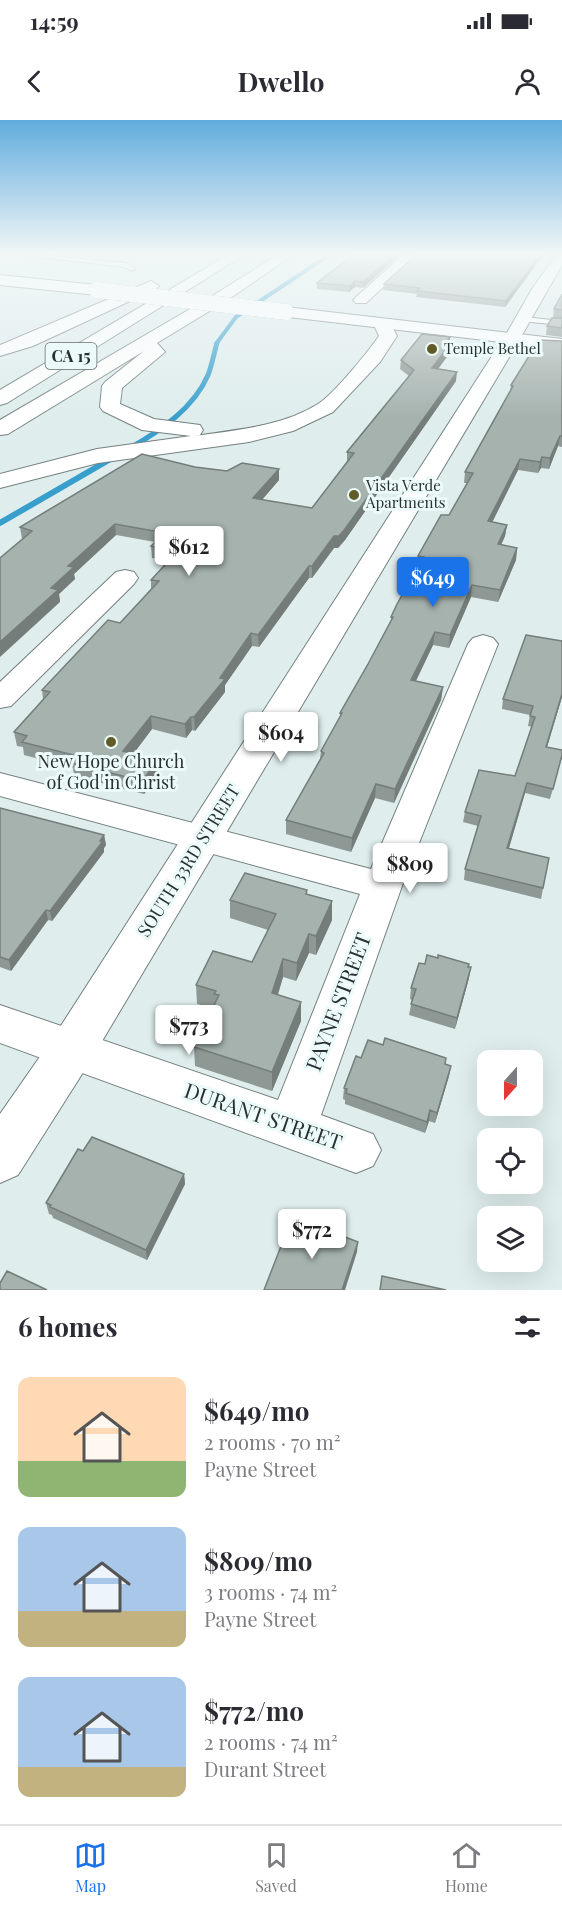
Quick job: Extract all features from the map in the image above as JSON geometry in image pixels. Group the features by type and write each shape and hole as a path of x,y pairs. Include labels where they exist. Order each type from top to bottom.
{"main road":[{"path":"0,351 27,342 100,310"},
{"name":"CA 15","path":"0,399 147,310"},
{"name":"CA 15","path":"0,429 199,310"},
{"path":"264,310 382,323 518,328 562,344"},
{"path":"0,481 97,456 188,437 268,425 307,407 376,336 382,323"},
{"name":"SOUTH 33RD STREET","path":"0,1158 72,1049 203,840 518,328"},
{"path":"146,343 156,352 112,386 110,407 150,425 188,437"}],"street":[{"name":"SOUTH 33RD STREET","path":"518,328 528,310"},
{"path":"0,699 125,578"},
{"name":"PAYNE STREET","path":"292,1127 383,886 483,644"},
{"path":"0,784 203,840 383,886"},
{"name":"DURANT STREET","path":"0,1024 356,1149"}],"lane":[{"path":"518,328 562,323"}],"building":[{"path":"552,318 562,318 562,328 547,326"},
{"path":"422,334 450,337 445,344 450,344 432,368 457,372 345,529 339,536 334,536 312,566 309,566 258,635 251,633 220,678 225,679 194,717 191,717 185,724 151,716 123,751 158,760 142,781 72,763 77,756 22,742 27,736 14,732 50,692 42,690 108,620 120,623 159,581 151,580 178,551 151,546 165,533 115,524 68,566 74,567 51,588 58,590 0,642 0,558 32,531 20,527 142,454 195,467 227,471 242,463 279,469 253,498 312,508 354,453 347,452 414,370 401,360"},
{"path":"539,340 562,341 562,436 550,458 542,457 540,462 520,459 488,521 507,525 498,544 517,548 500,590 472,585 450,635 435,632 411,680 443,687 395,789 376,784 352,838 286,820 324,753 321,751 342,713 340,713 424,557 418,556 441,515 449,515 473,473 465,472 513,386 511,385"},
{"path":"526,635 562,641 562,694 546,747 562,750 553,789 527,783 507,848 549,858 543,888 465,869 481,816 465,812 479,770 515,776 535,717 530,716 533,706 503,699"},
{"path":"0,808 104,835 100,841 103,841 50,911 46,910 9,960 0,957"},
{"path":"245,873 307,890 306,894 332,901 316,936 309,934 297,963 283,959 272,993 301,1002 272,1072 194,1047 219,995 214,994 216,991 196,985 213,951 252,962 276,914 230,900"},
{"path":"427,955 438,958 438,955 469,964 468,967 471,967 457,1018 411,1004 416,989 411,988 419,963 425,964"},
{"path":"385,1038 446,1058 445,1064 451,1066 437,1113 430,1110 427,1122 346,1093 347,1089 344,1088 356,1056 361,1058 368,1040 383,1045"},
{"path":"92,1137 184,1174 146,1250 50,1207 51,1205 46,1203 78,1149 83,1151"},
{"path":"296,1218 358,1242 342,1290 264,1290 283,1241 287,1243"},
{"path":"7,1271 47,1290 0,1290 0,1283"},
{"path":"382,1276 446,1290 380,1290"}],"waterway":[{"path":"216,344 236,317 247,310"},
{"path":"130,448 175,418 194,398 208,375 217,343"},
{"path":"0,523 114,457"}],"place":[{"name":"Temple Bethel","path":"432,349"},
{"name":"Vista Verde Apartments","path":"354,495"},
{"name":"New Hope Church of God in Christ","path":"111,742"}]}
